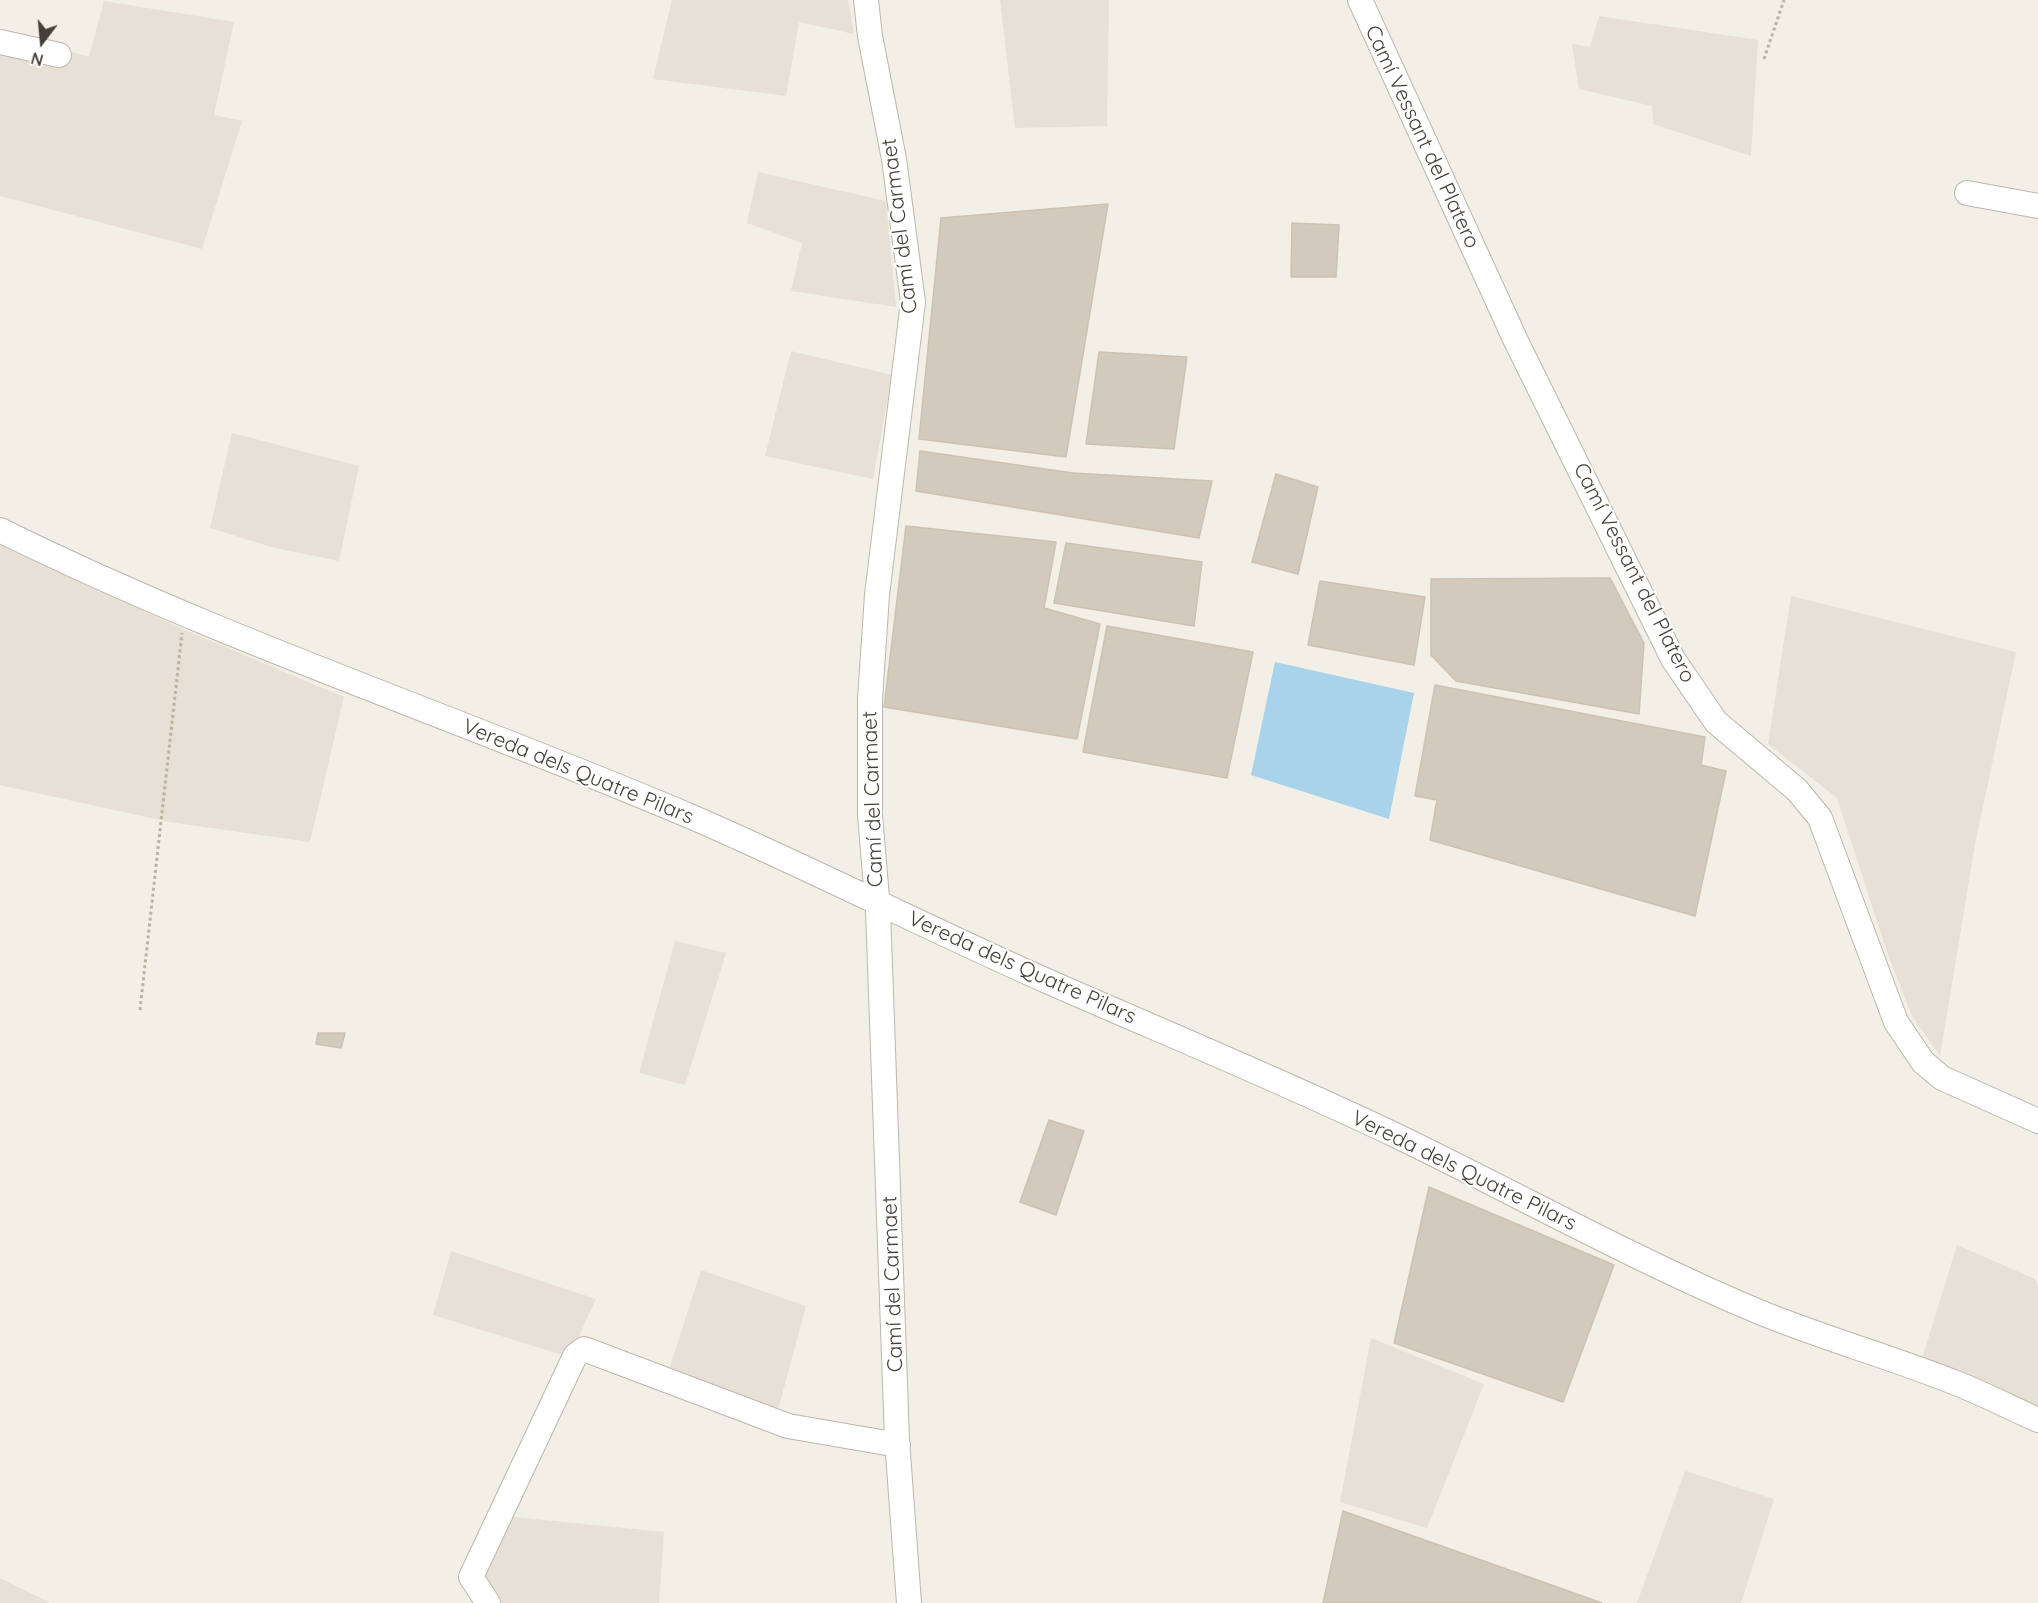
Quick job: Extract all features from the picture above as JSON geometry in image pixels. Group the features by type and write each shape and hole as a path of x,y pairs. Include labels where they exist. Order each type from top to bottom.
{"street":[{"name":"Camí del Carmaet","path":"866,0 870,36 894,159 913,303 877,595 870,699 870,815 877,903 898,1445 909,1603"},
{"name":"Camí Vessant del Platero","path":"1360,0 1516,341 1673,659 1716,722 1797,790 1820,818 1896,1022 1923,1062 1942,1078 2038,1121"},
{"path":"0,42 59,56"},
{"path":"1967,193 2038,206"},
{"name":"Vereda dels Quatre Pilars","path":"0,530 64,562 343,679 687,815 810,869 877,903 1045,980 1227,1057 1394,1135 1613,1244 1757,1311 1959,1384 2038,1420"},
{"path":"488,1603 471,1577 575,1356 584,1349 788,1426 898,1445"}],"path":[{"path":"1764,59 1784,0"},
{"path":"140,1010 184,613"}],"shaded area":[{"path":"672,0 848,0 854,34 799,22 786,96 653,79"},
{"path":"1000,0 1109,0 1107,126 1015,128"},
{"path":"104,1 234,22 214,115 242,121 202,249 0,196 0,32 89,57"},
{"path":"1599,16 1758,40 1751,156 1653,124 1652,106 1579,89 1572,44 1590,47"},
{"path":"758,172 886,201 896,307 791,291 802,243 747,223"},
{"path":"791,351 892,375 873,479 765,456"},
{"path":"232,433 359,466 339,561 275,548 210,528"},
{"path":"0,544 185,630 344,697 310,842 169,822 0,785"},
{"path":"1791,596 2016,652 1975,844 1940,1056 1911,1014 1887,952 1837,798 1768,744"},
{"path":"675,941 726,953 685,1085 639,1073"},
{"path":"1957,1245 2035,1279 2038,1285 2038,1408 1922,1359"},
{"path":"451,1251 596,1299 569,1357 433,1315"},
{"path":"701,1270 806,1306 776,1417 668,1373"},
{"path":"1371,1338 1484,1384 1427,1528 1340,1502"},
{"path":"1685,1471 1774,1499 1741,1603 1637,1603"},
{"path":"504,1516 664,1532 659,1603 495,1603 480,1579"},
{"path":"0,1578 51,1603 0,1603"}],"water":[{"path":"1275,662 1414,693 1389,819 1251,775"}],"building":[{"path":"1108,204 1066,457 919,439 941,218"},
{"path":"1292,223 1339,225 1336,277 1291,277"},
{"path":"1099,352 1187,357 1174,449 1086,444"},
{"path":"920,451 1073,473 1212,481 1199,538 916,491"},
{"path":"1276,474 1318,487 1298,574 1252,562"},
{"path":"906,526 1056,542 1044,608 1100,624 1077,739 884,707"},
{"path":"1066,543 1202,562 1194,626 1054,603"},
{"path":"1610,578 1644,643 1639,714 1456,681 1431,655 1431,579"},
{"path":"1320,581 1425,597 1414,665 1308,645"},
{"path":"1107,626 1253,652 1227,778 1083,752"},
{"path":"1435,685 1705,737 1701,765 1726,771 1695,916 1430,840 1437,800 1415,796"},
{"path":"318,1033 345,1033 341,1048 316,1044"},
{"path":"1049,1120 1084,1131 1056,1215 1020,1202"},
{"path":"1429,1187 1614,1265 1563,1402 1394,1343"},
{"path":"1343,1511 1602,1603 1323,1603"}]}
